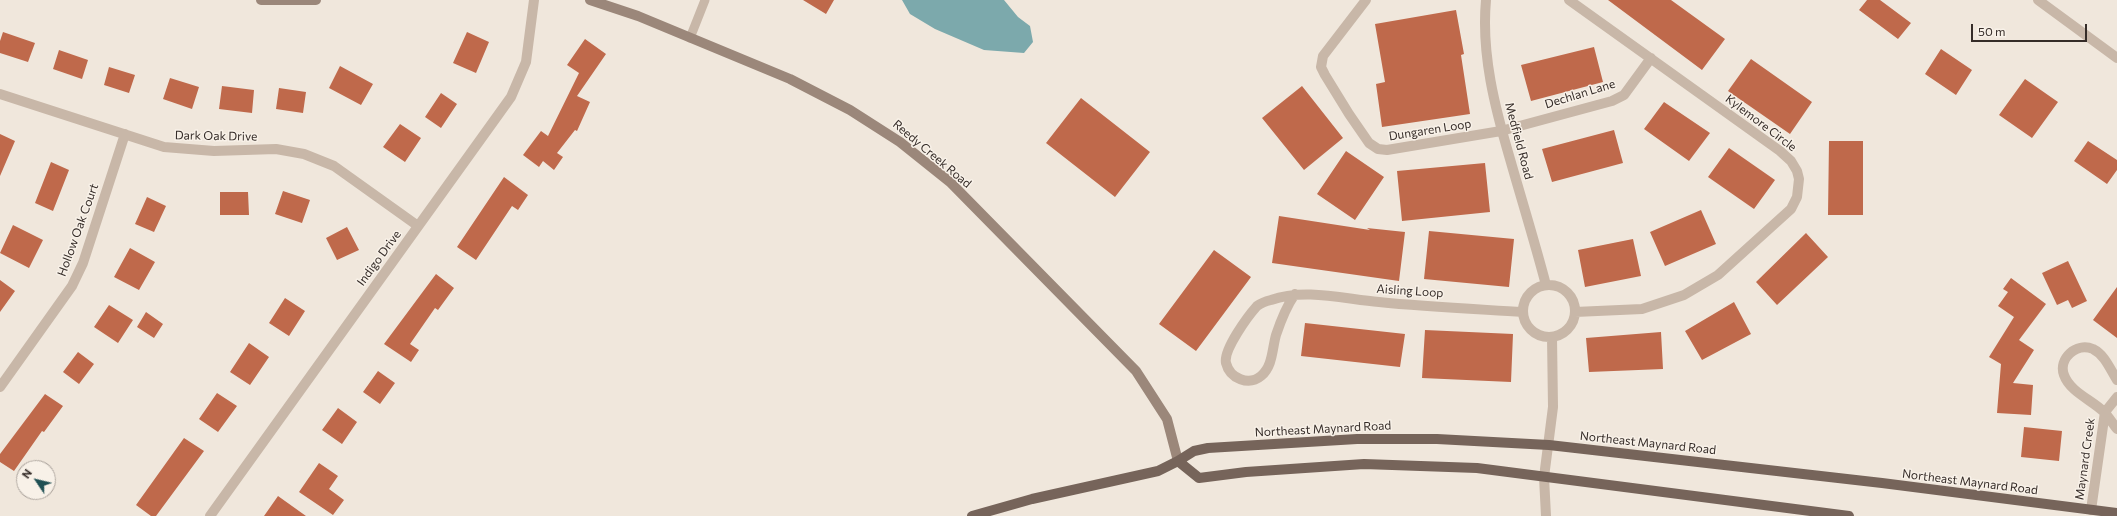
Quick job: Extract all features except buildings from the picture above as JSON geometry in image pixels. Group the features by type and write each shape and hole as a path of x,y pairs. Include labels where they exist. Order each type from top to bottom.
{"main road":[{"name":"Northeast Maynard Road","path":"972,516 1032,499 1158,471 1178,461 1194,450 1357,439 1437,439 1549,445 1858,480 2117,513"},
{"path":"1178,461 1199,478 1246,472 1364,464 1477,468 1849,516"}],"street":[{"path":"260,0 316,0"},
{"name":"Indigo Drive","path":"210,516 511,97 526,62 534,0"},
{"name":"Reedy Creek Road","path":"590,0 638,16 790,79 850,110 900,142 950,182 1136,371 1167,419 1178,461"},
{"name":"Dungaren Loop","path":"1366,0 1323,56 1321,67 1349,114 1369,143 1378,149 1387,150 1501,131"},
{"name":"Medfield Road","path":"1486,0 1487,60 1501,131 1538,251 1546,286"},
{"name":"Kylemore Circle","path":"1569,0 1780,151 1791,161 1797,171 1799,180 1797,197 1791,209 1754,244 1718,275 1703,285 1665,302 1642,309 1575,312"},
{"path":"2038,0 2117,58"},
{"name":"Dechlan Lane","path":"1501,131 1612,101 1624,95 1651,58"},
{"name":"Dark Oak Drive","path":"0,94 164,147 214,151 276,149 304,154 334,166 418,226"},
{"name":"Hollow Oak Court","path":"0,387 72,286 83,263 125,134"},
{"path":"1546,286 1563,289 1572,299 1575,312 1570,326 1559,335 1543,337 1536,333 1525,321 1523,312 1527,298 1538,288 1546,286"},
{"name":"Aisling Loop","path":"1295,294 1281,318 1268,371 1256,380 1244,381 1232,375 1226,363 1226,354 1235,336 1258,306 1272,299 1295,294 1523,312"},
{"path":"1546,516 1544,477 1553,407 1552,337"},
{"name":"Maynard Creek","path":"2117,380 2102,356 2092,349 2082,348 2073,350 2065,358 2062,367 2064,376 2070,385 2104,412 2117,429"},
{"name":"Maynard Creek","path":"2091,510 2104,412 2117,397"}],"lane":[{"path":"690,38 705,0"}],"water":[{"path":"902,0 1004,0 1018,17 1030,26 1033,42 1024,53 984,50 935,29 910,14"}]}
